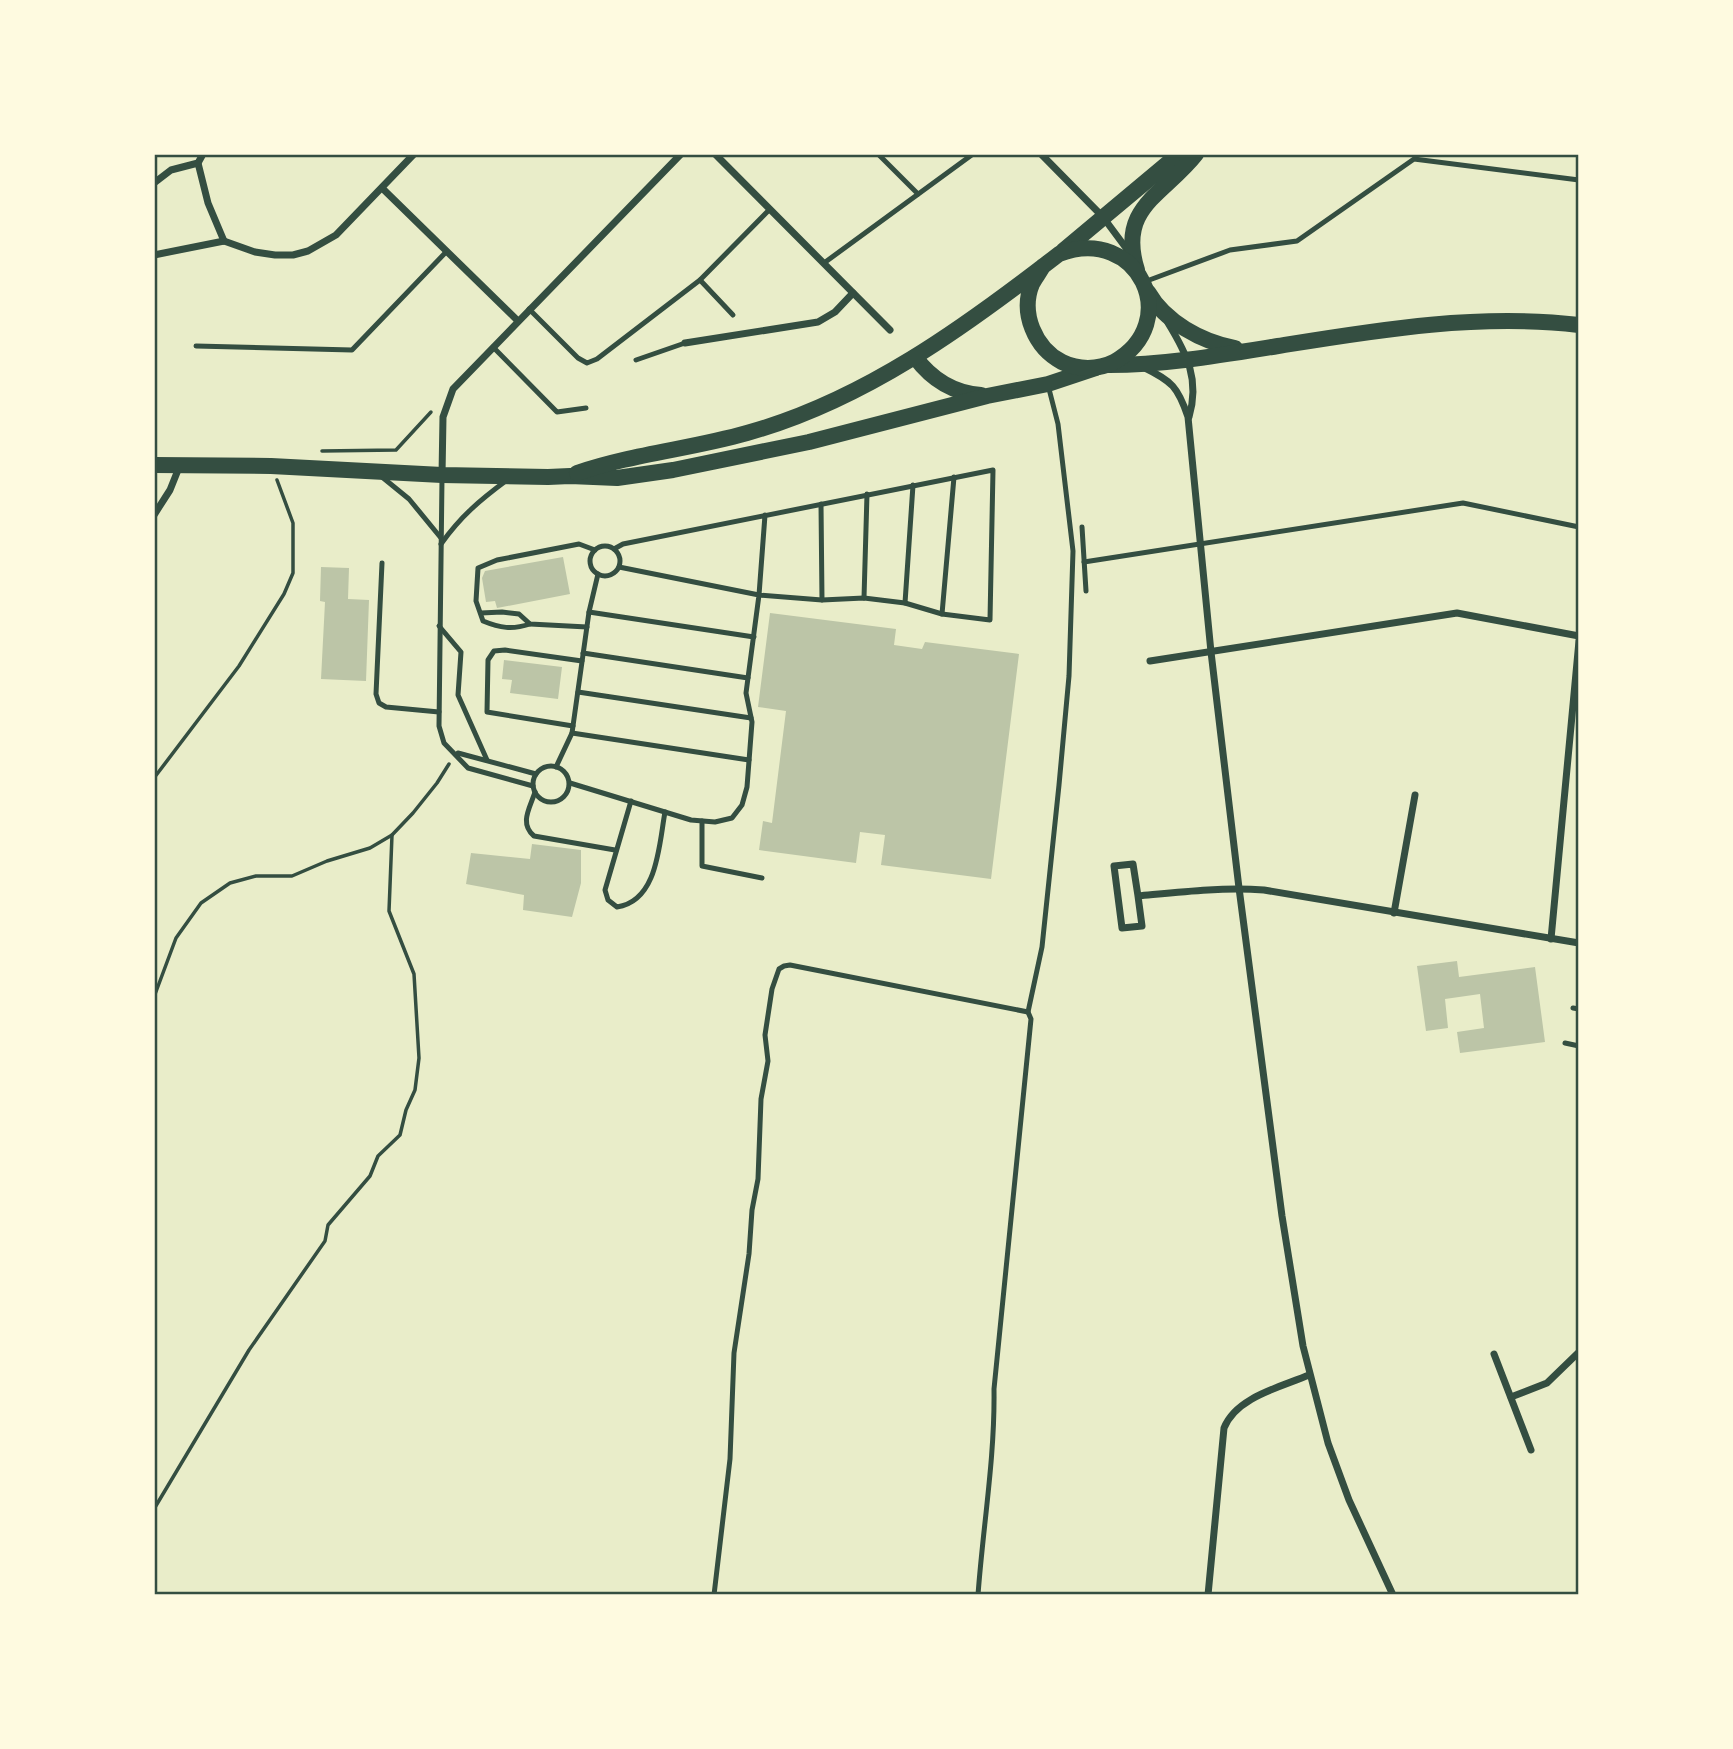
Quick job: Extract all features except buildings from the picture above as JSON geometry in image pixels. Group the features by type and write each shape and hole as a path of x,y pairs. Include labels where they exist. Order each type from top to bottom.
{"main road":[{"path":"570,476 606,463 747,433 808,413 892,372 1044,266 1180,154"},
{"path":"154,465 271,466 442,475 617,478 673,470 809,442 987,396 1048,384 1126,355 1142,335 1148,310 1143,283 1133,256 1137,216 1196,154"},
{"path":"1059,254 1075,248 1093,247 1110,251 1125,260 1156,306 1193,334 1216,344 1251,351"},
{"path":"1044,266 1032,284 1028,300 1029,319 1034,336 1056,359 1083,368 1187,360 1411,326 1516,322 1579,325"},
{"path":"915,357 926,372 948,387 987,396"}],"street":[{"path":"203,154 198,163 208,203 224,241"},
{"path":"154,255 224,241 255,252 275,255 293,255 308,251 336,234 414,154"},
{"path":"442,475 443,417 453,389 681,154"},
{"path":"715,154 890,330"},
{"path":"1041,154 1103,217 1133,256"},
{"path":"154,183 172,170 198,163"},
{"path":"382,188 517,321"},
{"path":"685,343 818,322 835,312 853,293"},
{"path":"1156,306 1185,351 1192,376 1194,400 1188,417"},
{"path":"1139,365 1166,378 1180,392 1188,417 1211,652 1239,888 1282,1216 1309,1375 1328,1443 1349,1500 1393,1595"},
{"path":"154,515 170,491 180,464"},
{"path":"1150,661 1457,612 1579,636"},
{"path":"1551,939 1579,641"},
{"path":"1394,913 1415,795"},
{"path":"1133,864 1138,896 1142,926 1122,928 1114,866 1133,864"},
{"path":"1138,896 1215,888 1264,890 1579,943"},
{"path":"1511,1397 1547,1382 1579,1352"},
{"path":"1494,1354 1531,1450"},
{"path":"1208,1595 1224,1428 1228,1419 1247,1402 1309,1375"}],"lane":[{"path":"878,154 918,194"},
{"path":"824,263 972,154"},
{"path":"1143,283 1230,250 1297,241 1413,159 1579,180"},
{"path":"529,309 578,358 587,363 597,359 700,280 770,209"},
{"path":"196,346 352,350 447,251"},
{"path":"700,280 733,315"},
{"path":"636,360 685,343"},
{"path":"493,346 557,412 586,408"},
{"path":"978,1595 995,1428 994,1389 1031,1020 1028,1012 1042,947 1069,676 1073,551 1058,424 1048,384"},
{"path":"614,549 623,544 993,470 990,620 942,614 905,603 864,598 822,600 759,594 618,567"},
{"path":"374,471 409,499 441,541"},
{"path":"442,475 439,726 444,743 468,768 534,789 541,799 554,802 565,796 570,783 567,775 556,766 546,766 536,774 534,789 525,822 527,830 534,836 615,850"},
{"path":"441,541 471,507 512,476"},
{"path":"942,614 954,477"},
{"path":"905,603 913,485"},
{"path":"864,598 867,494"},
{"path":"1084,562 1463,503 1579,527"},
{"path":"821,504 822,600"},
{"path":"570,783 702,821 715,822 732,818 742,805 747,787 751,718 746,693 759,594 765,515"},
{"path":"1082,527 1086,591"},
{"path":"587,627 530,624 517,628 499,628 483,621 476,601 478,568 497,560 579,544 595,550 604,546 614,549 619,557 618,567 612,574 598,574"},
{"path":"556,766 573,730 589,612 598,574 590,563 595,550"},
{"path":"382,564 376,694 379,703 386,707 439,712"},
{"path":"481,613 502,611 519,614 530,624"},
{"path":"589,612 754,637"},
{"path":"439,626 461,652 458,695 487,760"},
{"path":"582,660 505,650 494,651 488,660 487,712 573,730 749,760"},
{"path":"583,653 748,678"},
{"path":"578,692 751,718"},
{"path":"456,753 536,774"},
{"path":"631,801 605,890 608,900 617,906 631,905 653,876 665,812"},
{"path":"702,821 702,866 762,878"},
{"path":"714,1595 730,1459 734,1353 758,1179 761,1099 768,1061 765,1035 772,989 779,969 790,965 1028,1012"},
{"path":"1565,1043 1579,1046"}],"path":[{"path":"315,451 396,450 453,389"},
{"path":"154,778 239,666 285,594 293,573 293,523 271,466"},
{"path":"154,997 176,938 201,903 230,883 256,876 292,876 327,861 370,848 392,835 437,783 456,753"},
{"path":"154,1509 249,1350 325,1241 328,1225 369,1176 378,1156 400,1135 415,1090 419,1058 414,974 388,911 392,835"}]}
